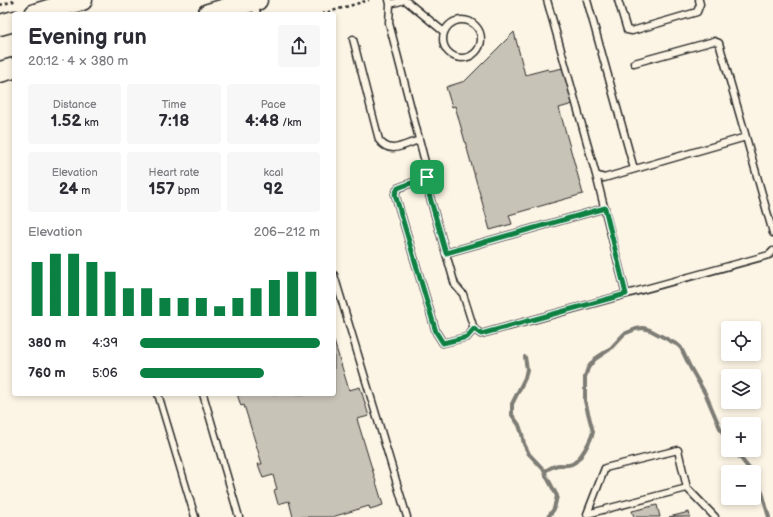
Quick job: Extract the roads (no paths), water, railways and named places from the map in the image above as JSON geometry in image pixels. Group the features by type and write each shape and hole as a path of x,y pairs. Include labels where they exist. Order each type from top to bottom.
{"main road":[{"path":"43,12 82,0"},
{"path":"219,12 256,5"},
{"path":"0,25 12,21"},
{"path":"0,72 12,69"}],"lane":[{"path":"444,32 405,0 389,2 389,23 426,166 429,194 455,285 463,294 474,329 481,334 769,255 773,251"},
{"path":"547,0 596,174 626,294"},
{"path":"587,0 634,169"},
{"path":"618,0 624,24 627,30 632,31 697,12 700,4 699,0"},
{"path":"458,20 470,21 476,25 482,37 479,50 468,58 456,57 446,50 443,38 444,32 452,22 458,20"},
{"path":"353,39 379,140 384,147 391,149 419,140"},
{"path":"634,63 714,40 719,43 722,49 773,233"},
{"path":"596,174 604,178 746,137"},
{"path":"427,177 398,188 395,194 436,332 443,343 467,337 474,329"},
{"path":"446,253 605,208"},
{"path":"336,282 407,517"},
{"path":"159,396 195,517"},
{"path":"204,396 239,517"},
{"path":"687,488 586,514 605,468 678,450 687,488 715,517"}],"waterway":[{"path":"545,471 552,467 572,464 585,450 593,432 585,401 585,377 588,368 595,359 610,349 624,334 636,329 643,328 650,330 681,348 706,395 721,430"},
{"path":"525,357 527,369 525,378 512,404 512,415 519,425 524,444 529,454 545,471 546,476 557,496 554,509 548,517"},
{"path":"740,457 746,465"},
{"path":"761,490 769,517"}]}
